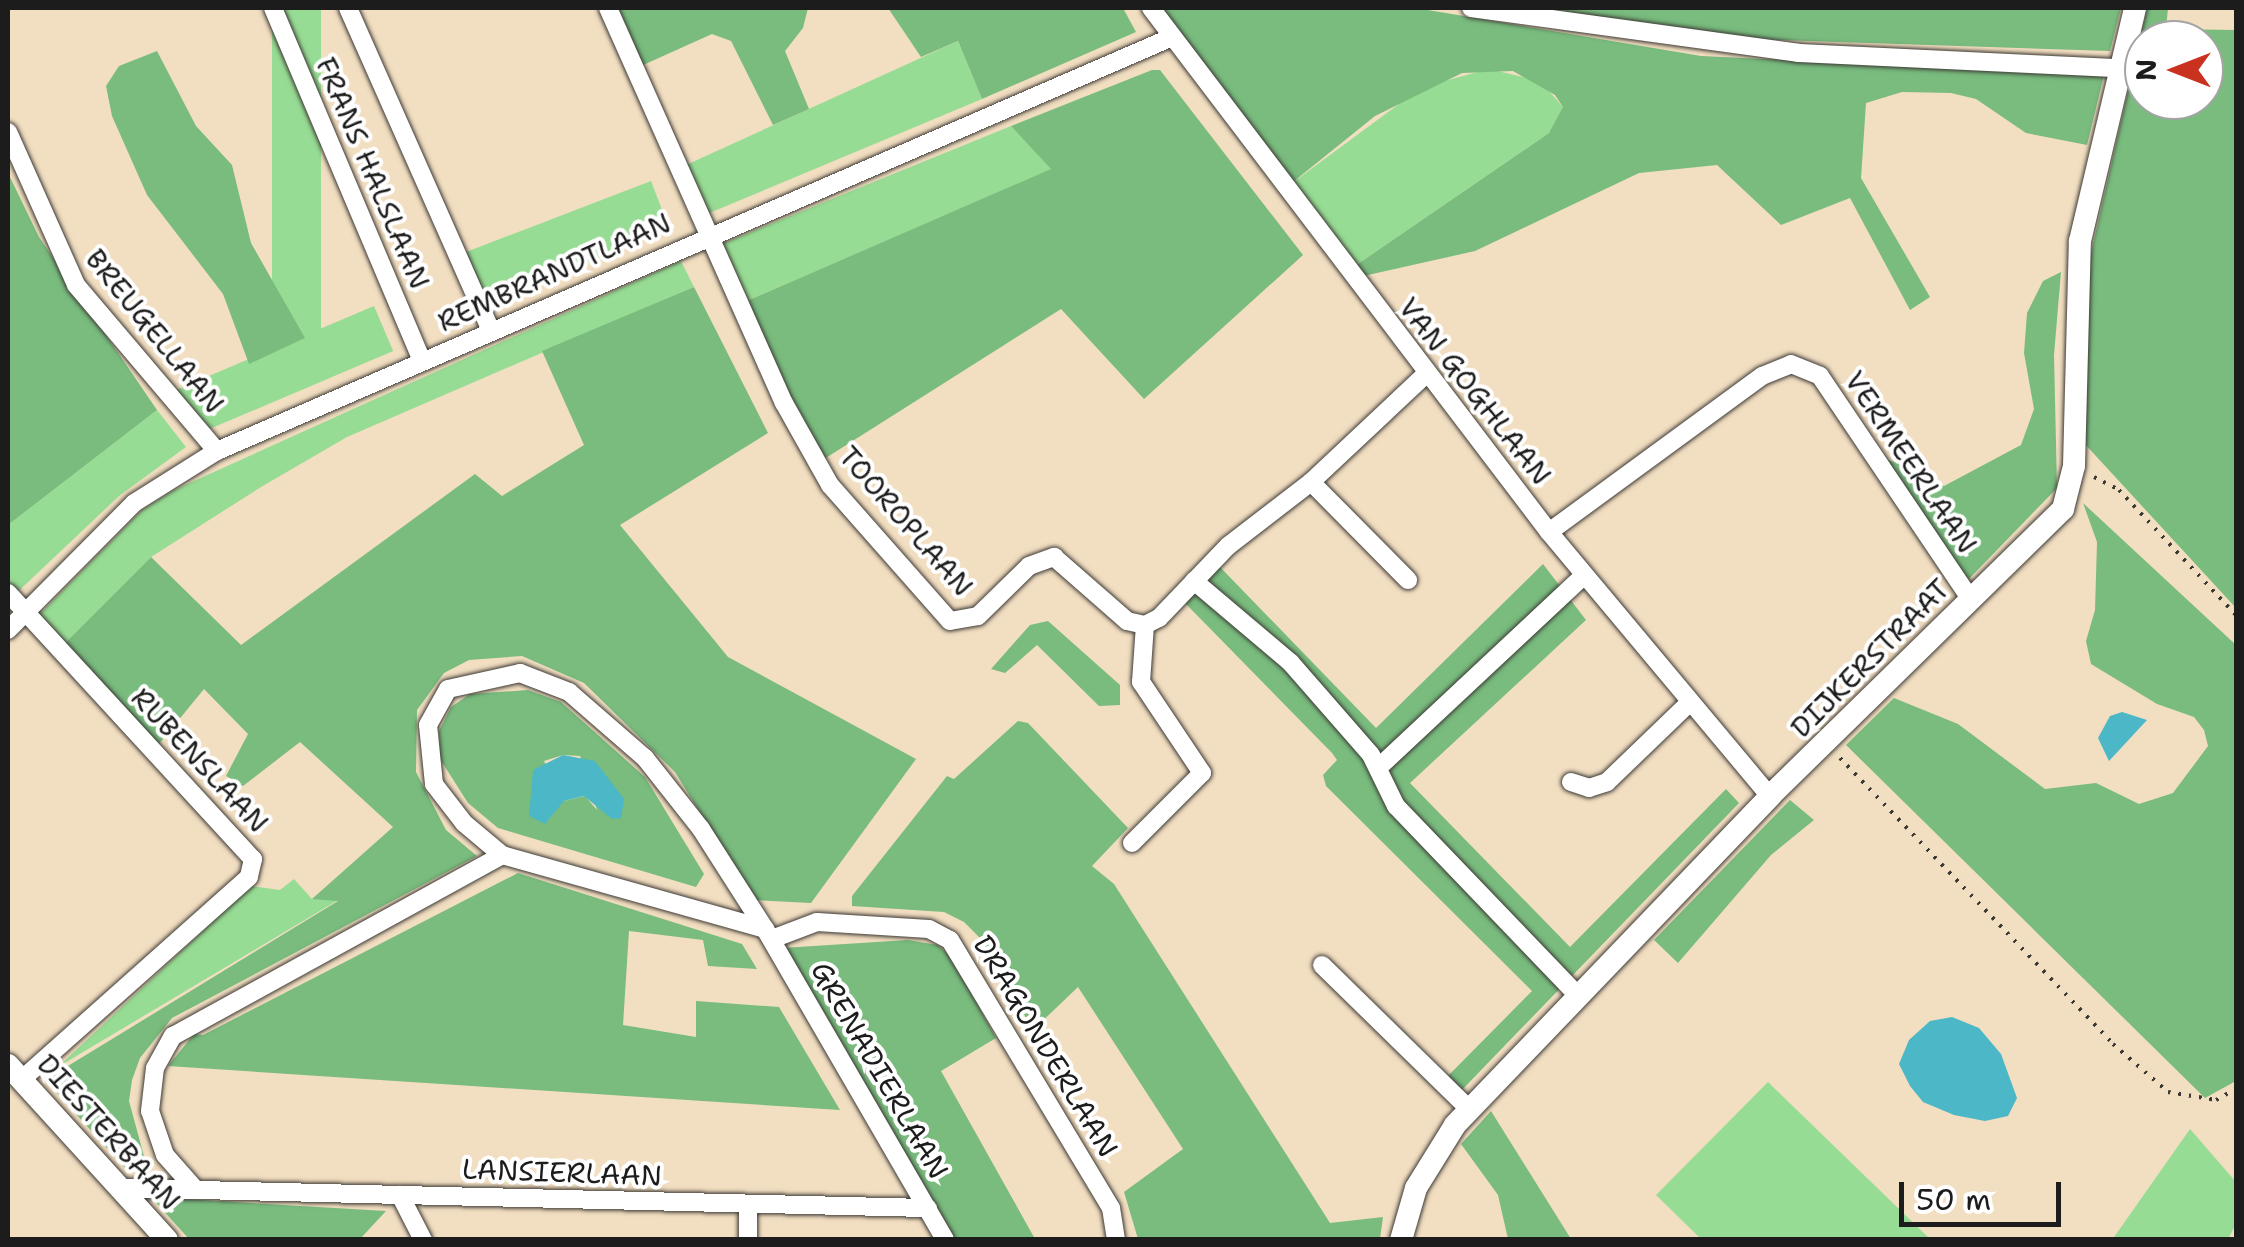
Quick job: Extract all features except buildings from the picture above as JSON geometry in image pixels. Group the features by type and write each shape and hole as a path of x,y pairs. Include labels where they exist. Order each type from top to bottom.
{"street":[{"name":"FRANS HALSLAAN","path":"273,8 422,360"},
{"name":"FRANS HALSLAAN","path":"348,8 491,330"},
{"name":"TOOROPLAAN","path":"608,8 704,235 830,485 950,621 978,616 1029,566 1054,557 1126,621 1144,625"},
{"name":"VAN GOGHLAAN","path":"1151,8 1170,38 1549,532 1770,796"},
{"path":"1470,8 1798,52 2120,68"},
{"name":"DIJKERSTRAAT","path":"1401,1240 1416,1188 1470,1110 1770,796 2063,509 2074,466 2080,241 2135,8"},
{"name":"REMBRANDTLAAN","path":"8,630 134,503 216,451 704,235 1170,38"},
{"name":"BREUGELLAAN","path":"8,132 76,285 216,451"},
{"name":"VERMEERLAAN","path":"1549,532 1762,376 1791,364 1820,376 1972,600"},
{"path":"1132,843 1202,772 1141,682 1144,625 1228,546 1311,482 1426,374"},
{"path":"1311,482 1408,580"},
{"path":"1378,768 1584,575"},
{"path":"1194,582 1290,662 1378,768 1396,806 1578,996"},
{"name":"RUBENSLAAN","path":"8,593 253,859 249,877 14,1072"},
{"name":"GRENADIERLAAN","path":"769,934 502,855 464,822 434,784 428,725 448,689 520,673 569,692 645,758 701,828 769,934 946,1240"},
{"path":"1571,782 1589,788 1607,782 1690,702"},
{"path":"195,1190 165,1155 150,1112 155,1068 172,1036 502,855"},
{"name":"DRAGONDERLAAN","path":"769,934 818,922 930,930 950,940 1111,1208 1116,1240"},
{"path":"1322,965 1470,1110"},
{"name":"DIESTERBAAN","path":"14,1072 167,1240"},
{"name":"LANSIERLAAN","path":"120,1188 928,1208"},
{"path":"400,1194 423,1240"},
{"path":"748,1204 748,1240"}],"path":[{"path":"2074,466 2119,490 2236,615"},
{"path":"1826,745 2114,1044 2168,1092 2216,1100 2236,1090"}],"green space":[{"path":"272,8 321,8 321,371 272,371"},
{"path":"607,8 808,8 803,28 785,51 809,109 773,125 731,41 712,34 632,70"},
{"path":"888,8 1123,8 1136,32 982,99 958,41 921,57"},
{"path":"1156,8 1416,8 1701,56 2104,75 2087,145 2026,133 1976,99 1951,93 1902,92 1866,103 1861,178 1930,297 1910,310 1850,198 1781,225 1717,165 1639,173 1475,251 1359,277 1352,268 1549,133 1563,107 1555,95 1513,71 1462,73 1375,116 1288,186"},
{"path":"1539,8 2121,8 2110,51 1749,39"},
{"path":"2147,8 2168,8 2167,20 2144,20"},
{"path":"2224,30 2236,30 2236,608 2083,442 2084,284 2124,109 2124,120 2224,120"},
{"path":"958,41 982,99 695,219 675,170"},
{"path":"157,51 196,126 232,165 251,243 305,338 249,364 223,294 147,195 112,116 106,86 119,66"},
{"path":"1489,69 1540,81 1563,107 1560,119 1549,133 1352,268 1288,186 1422,87"},
{"path":"1160,70 1303,255 1144,399 1061,309 821,461 740,304 1051,169 1011,126"},
{"path":"1011,126 1052,169 740,304 712,248"},
{"path":"8,173 39,237 157,410 8,525"},
{"path":"651,181 670,230 475,305 456,256"},
{"path":"681,261 694,287 347,437 261,487 151,557 60,648 34,620 142,510 174,490"},
{"path":"2061,272 2054,355 2057,488 1964,584 1882,459 1911,465 1944,486 2021,445 2034,409 2024,353 2027,313 2043,281"},
{"path":"694,287 768,433 620,525 728,657 916,759 811,903 754,900 675,772 584,683 522,656 469,660 444,673 417,710 416,772 446,830 477,856 172,1018 140,1058 132,1080 129,1101 147,1167 125,1168 45,1080 338,901 312,899 393,827 300,742 243,786 226,776 248,734 204,689 154,750 60,648 151,557 241,645 475,474 502,496 584,445 542,351"},
{"path":"374,306 393,351 195,435 176,390"},
{"path":"157,410 186,447 119,496 8,601 8,525"},
{"path":"2083,503 2236,645 2236,1081 2205,1098 1846,745 1894,698 1958,724 2045,789 2096,783 2139,804 2173,793 2208,746 2204,730 2194,717 2157,704 2091,664 2086,641 2095,610 2097,542"},
{"path":"1543,564 1586,620 1410,783 1570,947 1726,789 1739,803 1459,1093 1444,1080 1532,991 1326,786 1323,775 1337,760 1332,753 1185,603 1220,567 1376,728"},
{"path":"1048,621 1120,685 1120,705 1099,706 1037,645 1005,673 991,669 1030,625"},
{"path":"528,690 561,702 645,777 704,874 696,887 498,828 468,803 440,759 439,731 451,707 470,694","holes":["563,755 580,756 597,810 585,796 564,801 544,761"]},
{"path":"1018,721 1028,723 1128,828 1092,866 1114,884 1330,1223 1383,1217 1380,1239 1138,1239 1124,1192 1183,1149 1078,987 1033,1030 981,939 964,922 944,912 852,906 852,896 947,776 954,779"},
{"path":"1790,800 1814,820 1771,855 1678,963 1654,940"},
{"path":"518,873 742,944 757,969 708,966 703,940 629,931 623,1025 696,1037 696,1001 779,1007 840,1110 168,1066 194,1034 203,1035"},
{"path":"294,879 312,899 340,899 58,1067 251,886 280,890"},
{"path":"908,940 938,945 952,958 996,1038 941,1071 1035,1239 947,1239 782,948"},
{"path":"1768,1082 1930,1239 1701,1239 1656,1195"},
{"path":"1491,1111 1571,1239 1508,1239 1498,1195 1461,1144"},
{"path":"2190,1129 2236,1182 2236,1224 2228,1239 2112,1240"},
{"path":"151,1197 386,1211 360,1239 189,1239"}],"water":[{"path":"2122,712 2147,720 2109,761 2098,738 2110,716"},
{"path":"563,755 595,761 624,799 621,818 612,819 584,796 564,801 545,824 529,816 533,770"},
{"path":"1952,1017 1979,1028 2001,1054 2017,1098 2008,1116 1985,1121 1954,1115 1923,1102 1910,1086 1899,1064 1909,1040 1930,1021"}]}
